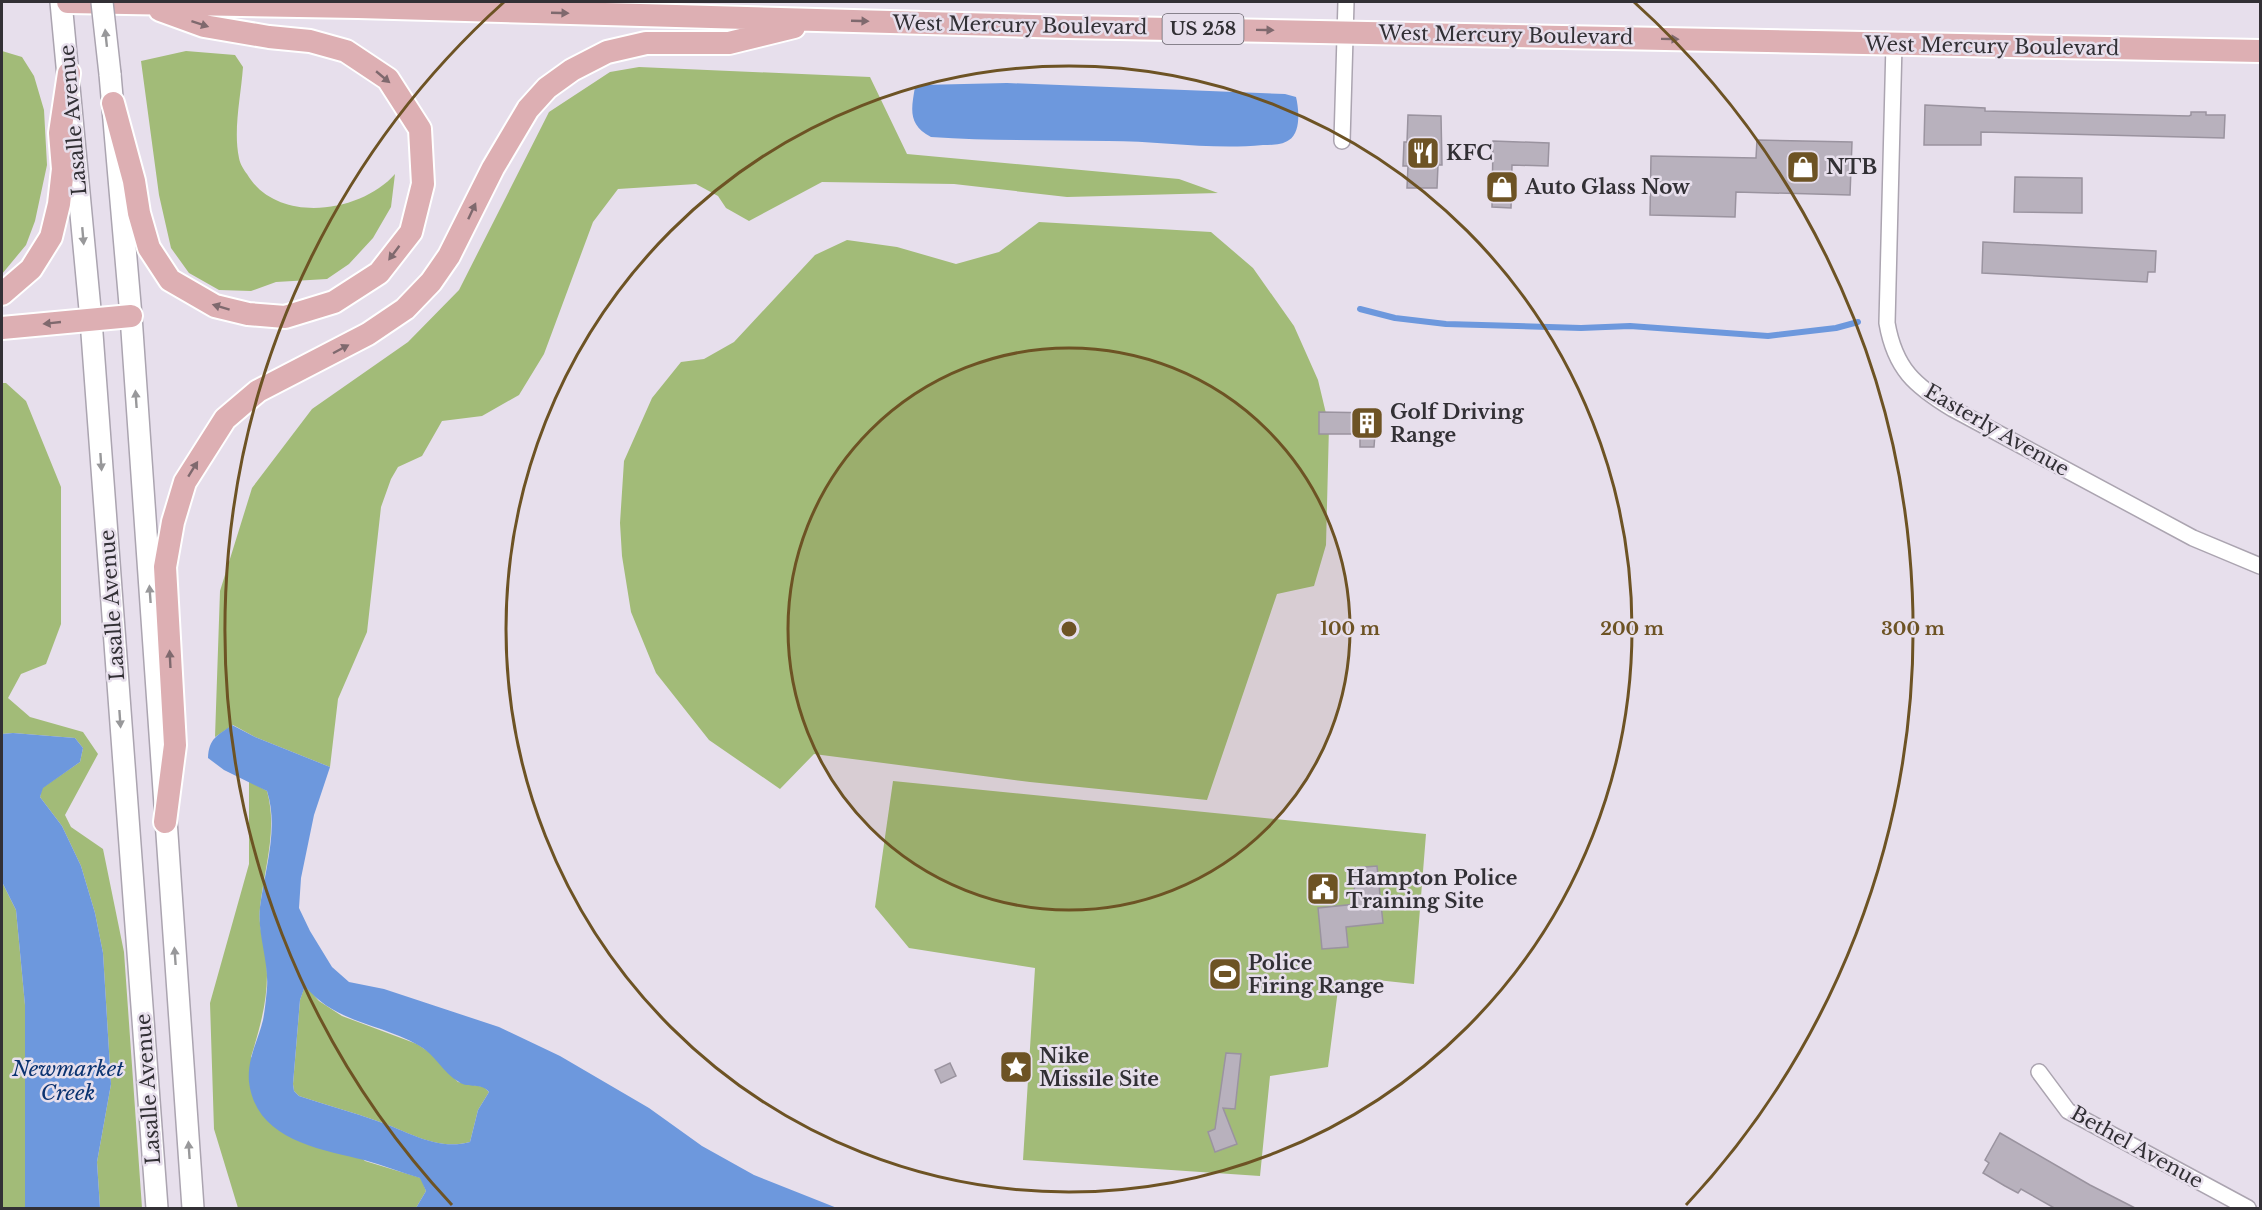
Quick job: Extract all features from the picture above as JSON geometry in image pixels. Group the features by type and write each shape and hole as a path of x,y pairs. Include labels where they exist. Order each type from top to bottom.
{"main road":[{"name":"Lasalle Avenue","path":"61,2 91,320 157,1209"},
{"name":"West Mercury Boulevard","path":"68,2 347,7 1068,27 2260,51"},
{"name":"Lasalle Avenue","path":"102,2 131,316 193,1209"},
{"path":"113,103 149,248 170,280 215,306 248,314 285,317 334,302 379,273 411,232 423,184 420,129 388,79 346,51 310,40 269,37 204,27 145,4"},
{"path":"165,822 175,745 165,567 173,522 185,482 225,419 258,391 369,334 405,309 430,282 448,256 493,168 528,109 547,88 572,70 608,52 646,43 729,43 824,20"},
{"path":"2,294 31,269 51,237 59,204 63,170 60,133 69,73"},
{"path":"2,328 131,316"}],"street":[{"path":"1342,141 1346,2"},
{"name":"Easterly Avenue","path":"1894,44 1887,323 1893,349 1906,373 1933,397 1953,409 2193,538 2260,566"},
{"name":"Bethel Avenue","path":"2039,1072 2068,1111 2248,1209"}],"green space":[{"path":"2,51 22,57 34,76 44,110 47,165 35,221 26,245 2,274"},
{"path":"186,51 235,55 243,67 237,125 237,147 240,160 242,167 261,190 278,201 298,207 319,208 341,205 362,198 395,174 391,207 373,238 349,264 327,279 276,282 251,291 219,290 189,273 171,248 159,195 141,61"},
{"path":"639,67 870,77 907,154 1179,179 1218,193 1067,197 954,184 822,182 749,221 726,208 718,196 696,184 618,189 593,222 544,354 519,395 482,416 442,421 422,456 398,467 391,479 381,507 367,632 338,699 330,767 255,737 233,725 215,737 220,591 252,488 312,409 408,342 459,290 549,112 610,72"},
{"path":"1039,222 1211,232 1253,268 1294,326 1318,380 1329,426 1326,545 1314,586 1277,594 1207,800 1030,782 814,754 780,789 709,740 656,673 631,612 622,556 620,523 624,461 652,398 681,362 704,359 734,342 815,255 847,240 897,247 956,264 999,252"},
{"path":"2,383 6,383 26,401 61,487 61,624 46,664 21,674 8,698 30,717 83,732 98,754 65,815 71,827 103,849 124,952 142,1208 100,1208 97,1162 111,1084 103,953 95,913 81,866 62,826 40,797 42,788 80,762 83,748 75,738 2,734"},
{"path":"249,781 267,791 271,820 260,915 267,971 266,996 251,1057 365,1161 421,1178 426,1191 416,1208 238,1208 214,1129 210,1003 249,864"},
{"name":"Police Firing Range","path":"893,781 1426,834 1414,984 1377,980 1339,982 1328,1067 1270,1076 1260,1176 1023,1160 1035,968 909,948 875,907"},
{"path":"2,882 16,910 25,1005 25,1208 2,1208"},
{"path":"305,985 319,1001 342,1016 417,1044 429,1052 458,1082 484,1087 489,1092 478,1110 470,1142 446,1144 435,1142 370,1118 299,1096 294,1091 293,1084 300,1000"}],"water":[{"path":"1007,83 1285,94 1296,97 1297,126 1293,137 1280,144 1205,146 1127,141 931,137 915,122 912,110 915,87"},
{"path":"232,725 255,737 330,767 314,815 301,878 299,908 332,967 349,982 384,989 499,1027 560,1056 649,1108 702,1146 754,1175 837,1208 416,1208 426,1191 420,1178 310,1146 292,1139 277,1129 264,1117 254,1102 249,1082 251,1058 263,1020 267,988 260,907 270,849 272,819 267,791 224,770 208,758 212,742","holes":["305,986 317,998 344,1015 418,1045 459,1082 486,1089 489,1092 478,1110 470,1142 458,1144 435,1142 370,1118 299,1096 294,1091 293,1084 300,1000"]},
{"name":"Newmarket Creek","path":"2,734 75,738 83,748 80,762 43,788 40,797 62,826 81,866 95,913 103,953 111,1084 97,1162 100,1208 25,1208 25,1005 16,910 2,882"}],"building":[{"path":"1925,105 1985,108 1985,111 2189,116 2191,112 2206,112 2206,115 2225,115 2224,138 1981,132 1981,145 1924,145"},
{"name":"KFC","path":"1408,115 1441,116 1442,165 1438,165 1437,188 1407,188 1408,166 1403,166"},
{"path":"1757,140 1852,142 1850,195 1736,192 1735,217 1650,215 1651,156 1756,158"},
{"name":"Auto Glass Now","path":"1493,141 1549,143 1548,166 1512,165 1511,208 1492,207"},
{"path":"2015,177 2082,178 2082,213 2014,212"},
{"path":"1983,242 2156,251 2155,272 2148,272 2147,282 1982,273"},
{"path":"1319,412 1380,413 1379,434 1375,434 1374,447 1360,447 1360,434 1319,434"},
{"path":"1377,866 1383,923 1346,927 1348,947 1322,949 1318,908 1356,904 1352,868"},
{"path":"1226,1053 1241,1054 1235,1109 1223,1108 1237,1144 1215,1152 1208,1132 1215,1129"},
{"path":"950,1063 956,1076 941,1083 935,1070"},
{"path":"2000,1133 2090,1185 2137,1209 2056,1209 2021,1189 2018,1193 2005,1186 1983,1173 1989,1163 1985,1160"}],"waterway":[{"path":"1360,309 1395,318 1446,324 1581,328 1630,326 1768,336 1836,328 1858,322"}],"place":[{"name":"KFC","path":"1423,153"},
{"name":"NTB","path":"1803,167"},
{"name":"Auto Glass Now","path":"1502,187"},
{"name":"Golf Driving Range","path":"1367,423"},
{"name":"Hampton Police Training Site","path":"1323,889"},
{"name":"Police Firing Range","path":"1225,974"},
{"name":"Nike Missile Site","path":"1016,1067"}]}
